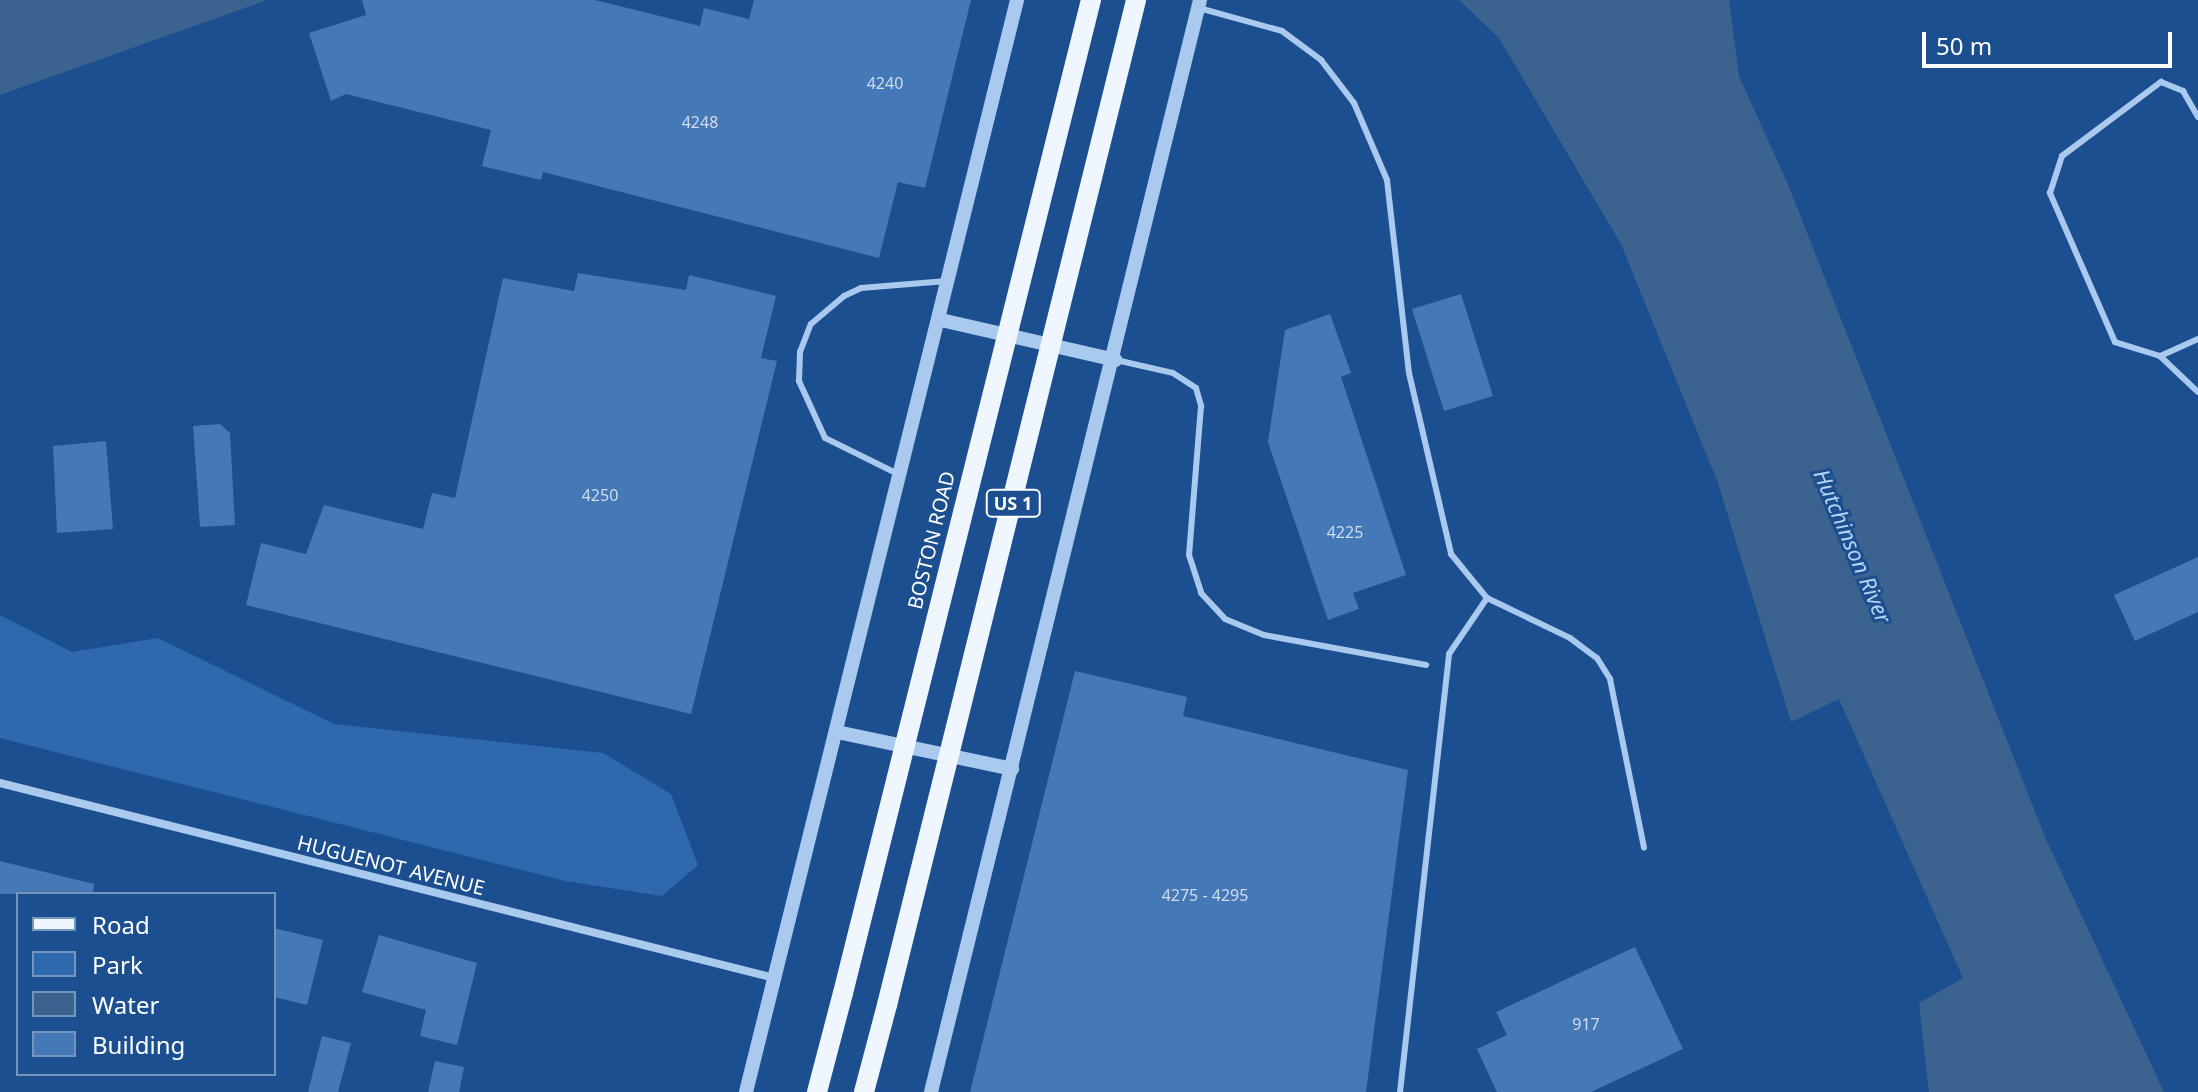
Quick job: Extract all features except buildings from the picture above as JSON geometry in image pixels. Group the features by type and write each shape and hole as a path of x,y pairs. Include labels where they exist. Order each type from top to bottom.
{"main road":[{"name":"BOSTON ROAD","path":"817,1092 1091,0"},
{"name":"US 1","path":"864,1092 1136,0"}],"street":[{"path":"746,1092 951,281 1017,0"},
{"path":"931,1092 1115,360 1200,4"},
{"path":"941,320 1115,360"},
{"path":"837,732 1012,769"},
{"name":"HUGUENOT AVENUE","path":"0,783 774,978"}],"lane":[{"path":"1200,4 1282,31 1321,60 1354,103 1387,180 1409,373 1451,554 1487,598 1570,638 1610,679 1644,848"},
{"path":"2198,117 2183,91 2161,82 2062,156 2050,193 2115,342 2160,356 2198,392"},
{"path":"901,475 825,438 799,381 800,352 811,324 844,296 861,288 951,281"},
{"path":"2160,356 2198,339"},
{"path":"1115,360 1173,373 1196,388 1201,406 1189,555 1201,593 1225,619 1264,635 1426,665"},
{"path":"1400,1092 1449,654 1487,598"}],"green space":[{"path":"0,615 72,652 158,638 334,724 603,753 671,794 698,865 662,896 565,881 0,738"}],"water":[{"path":"0,0 267,0 0,95"},
{"name":"Hutchinson River","path":"1459,0 1729,0 1739,76 1789,187 2045,837 2164,1092 1929,1092 1919,1003 1963,978 1839,699 1791,722 1718,483 1621,244 1499,38"}]}
